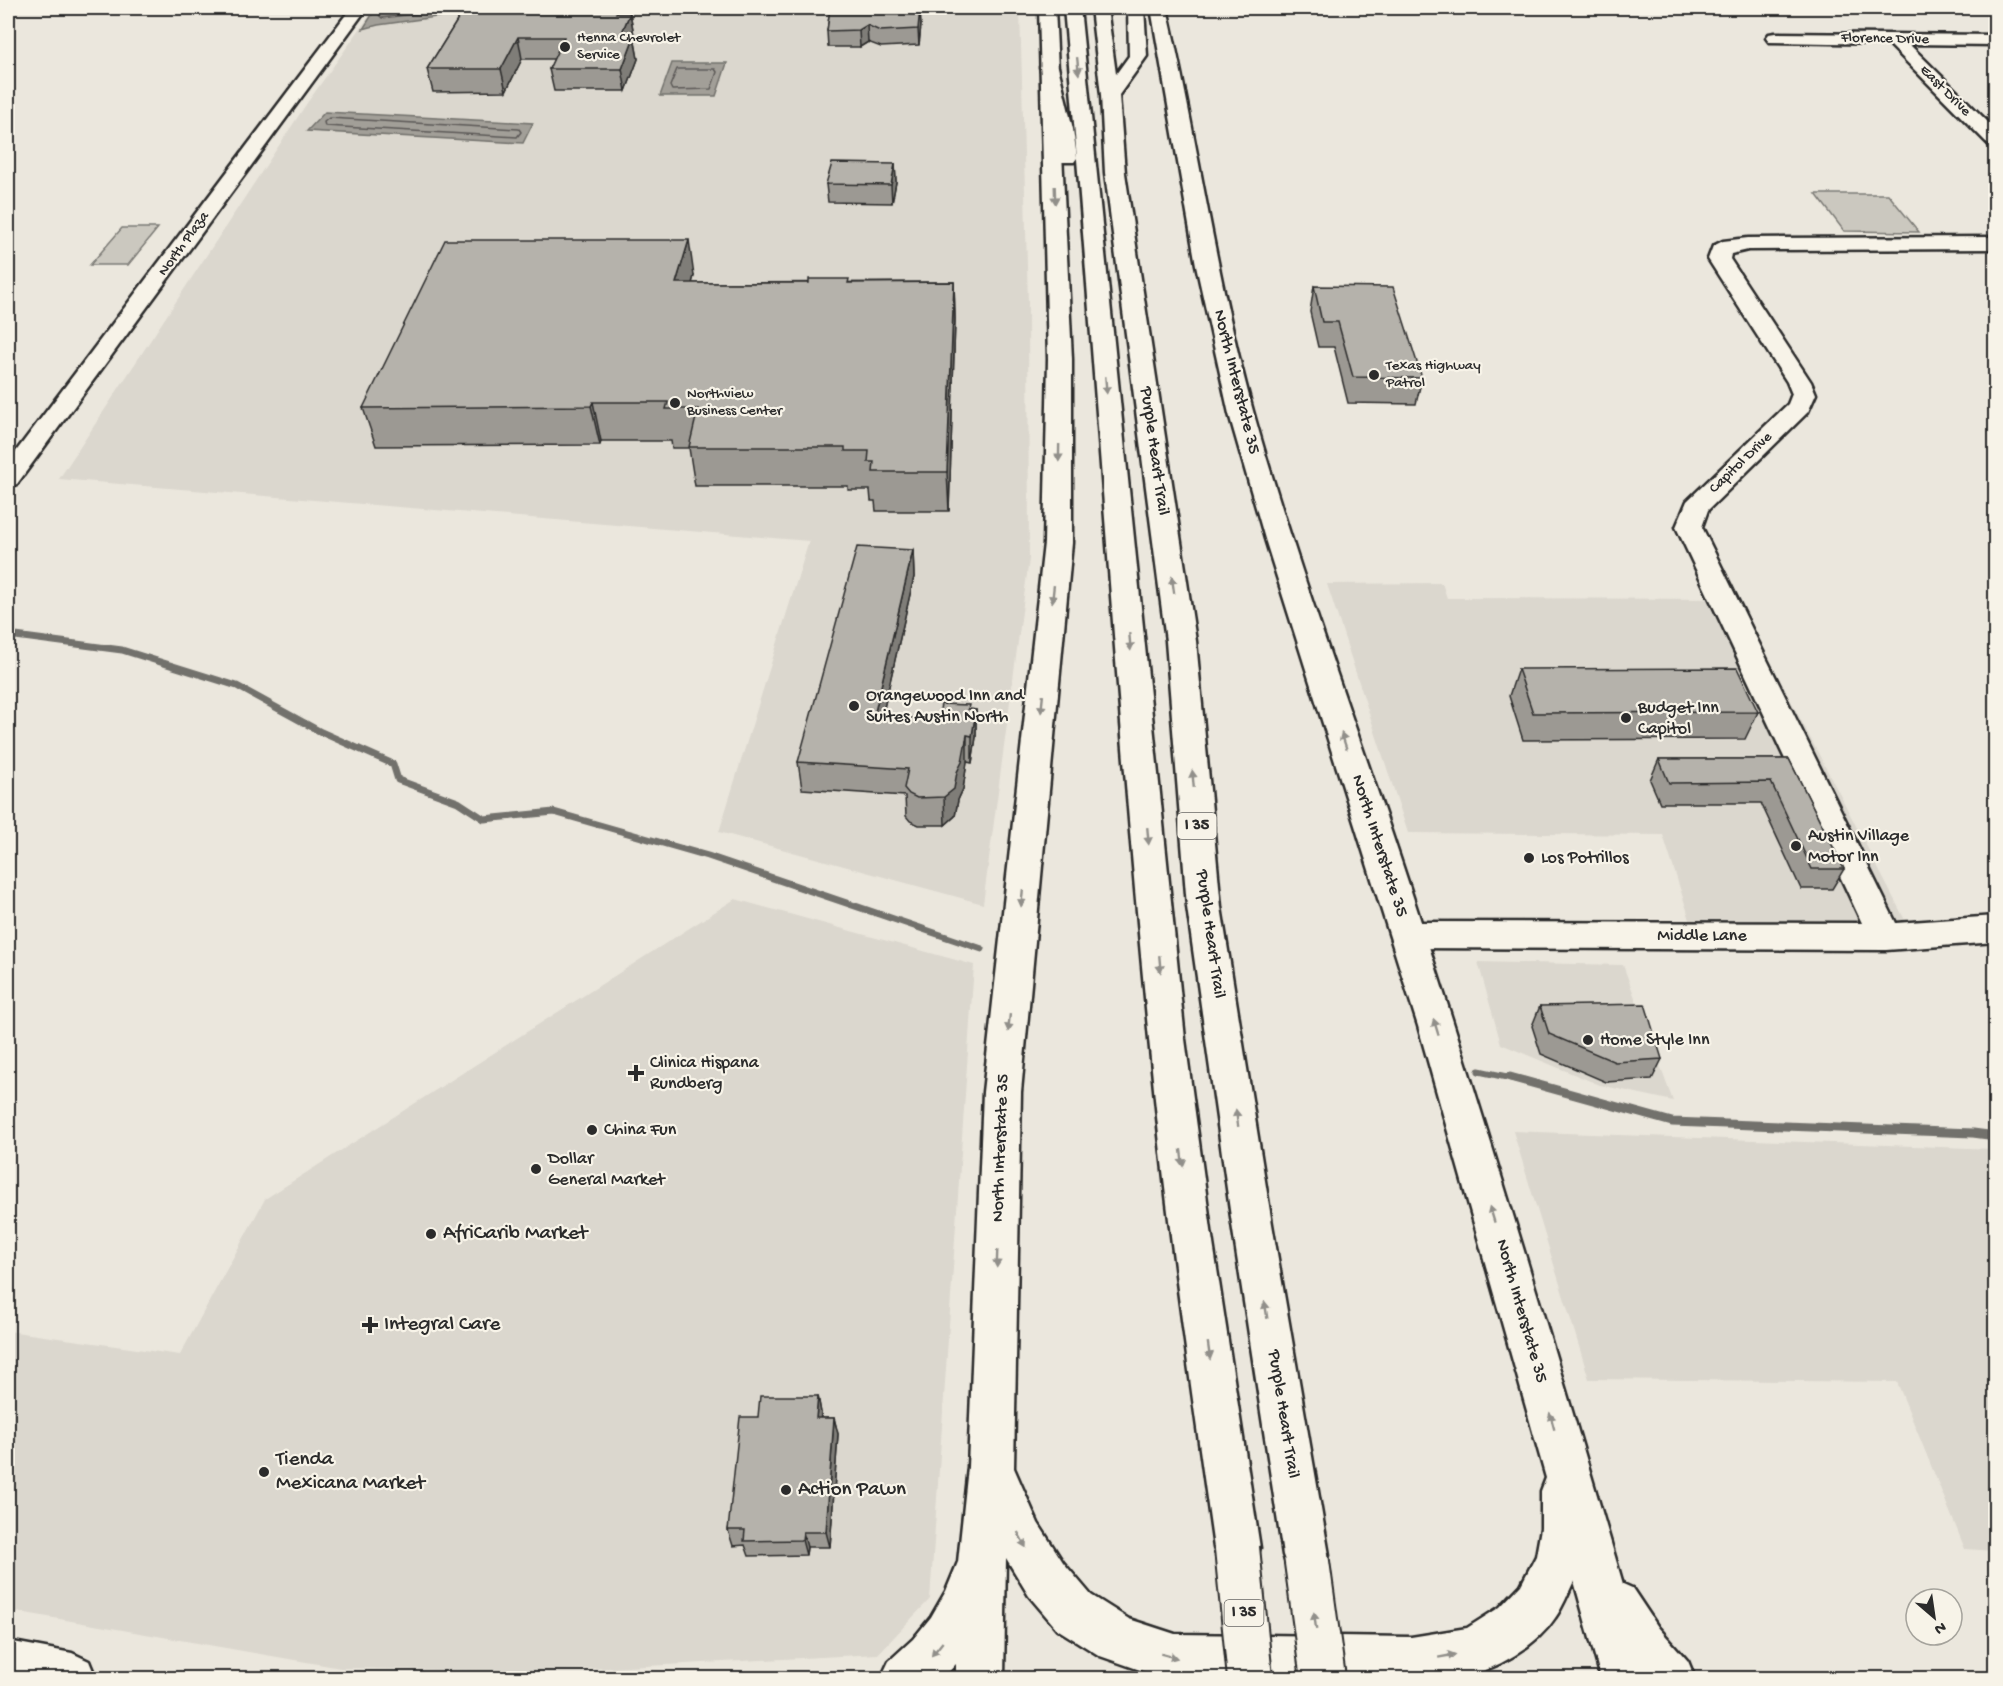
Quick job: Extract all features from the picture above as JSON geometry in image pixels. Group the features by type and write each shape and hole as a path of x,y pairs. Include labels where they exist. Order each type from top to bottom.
{"main road":[{"name":"North Plaza","path":"8,479 359,8"},
{"name":"North Interstate 35","path":"980,1678 982,1560 991,1467 1002,1092 1058,543 1060,359 1047,8"},
{"name":"I 35","path":"1072,8 1087,144 1104,356 1167,1040 1237,1548 1250,1678"},
{"name":"Purple Heart Trail","path":"1099,8 1110,95 1115,173 1180,641 1204,907 1306,1555 1323,1678"},
{"path":"1110,95 1138,56 1136,8"},
{"name":"North Interstate 35","path":"1159,8 1225,351 1266,499 1407,935 1531,1342 1564,1466 1576,1496 1626,1678"},
{"path":"1839,22 1854,39"},
{"name":"Florence Drive","path":"1775,38 1995,40"},
{"name":"East Drive","path":"1895,40 1995,141"},
{"path":"1049,67 1064,129 1084,306 1104,356"},
{"name":"Capitol Drive","path":"1886,937 1689,527 1696,507 1799,407 1804,394 1799,382 1719,259 1721,251 1731,246 1748,244 1995,243"},
{"name":"Middle Lane","path":"1407,935 1886,937 1995,929"},
{"path":"991,1467 1021,1540 1046,1579 1074,1612 1117,1639 1175,1658 1411,1662 1475,1651 1517,1624 1538,1602 1559,1561 1564,1528 1564,1466"},
{"path":"906,1678 927,1662 963,1612 982,1560"},
{"path":"1598,1578 1641,1644 1671,1678"},
{"path":"8,1666 72,1678"}],"shaded area":[{"path":"375,8 1020,8 1028,303 1029,559 983,904 719,832 809,541 59,479 307,103"},
{"path":"1816,194 1888,194 1919,232 1844,231"},
{"path":"122,228 158,228 128,265 90,265"},
{"path":"1442,583 1447,598 1738,599 1905,920 1692,926 1663,835 1408,833 1327,584"},
{"path":"735,899 974,965 930,1599 878,1654 531,1672 341,1668 8,1610 8,1331 180,1355 265,1199"},
{"path":"1478,962 1623,965 1673,1101 1600,1085 1501,1044"},
{"path":"1513,1131 1995,1149 1995,1551 1965,1549 1897,1382 1589,1379"}],"water":[{"path":"486,8 363,29 375,10"},
{"path":"672,63 727,63 716,96 660,96"},
{"path":"325,112 533,123 523,143 307,131"}],"building":[{"path":"465,8 619,8 616,13 630,13 620,37 634,37 622,69 549,69 564,37 518,37 501,69 427,69"},
{"path":"844,8 872,12 883,8 920,8 918,29 880,31 867,25 859,30 827,31 830,9"},
{"path":"832,163 895,164 891,185 826,184"},
{"name":"Northview Business Center","path":"445,240 689,240 676,283 809,283 809,279 849,279 848,283 954,282 947,472 873,472 874,462 868,462 869,451 845,451 845,447 689,447 698,409 666,409 668,402 593,402 591,406 363,408"},
{"path":"1314,286 1393,287 1422,378 1353,377 1338,322 1322,322"},
{"name":"Orangewood Inn and Suites Austin North","path":"857,547 913,550 874,716 938,720 941,704 969,705 968,709 976,710 972,736 967,735 954,789 944,797 917,798 909,794 904,788 908,769 798,762"},
{"path":"1737,668 1758,712 1533,713 1518,669"},
{"path":"1659,759 1789,759 1844,869 1812,869 1771,782 1669,783"},
{"path":"1645,1004 1662,1059 1615,1062 1549,1034 1540,1006"},
{"name":"Action Pawn","path":"760,1396 818,1396 816,1418 834,1418 826,1532 803,1532 802,1540 744,1541 745,1530 728,1530 740,1417 758,1417"}],"waterway":[{"path":"8,635 122,650 237,686 321,732 393,764 398,780 458,802 484,819 554,812 708,856 982,949"},
{"path":"1479,1071 1516,1079"},
{"path":"1510,1077 1672,1122 1973,1133 1996,1136"}],"place":[{"name":"Henna Chevrolet Service","path":"565,47"},
{"name":"Texas Highway Patrol","path":"1374,375"},
{"name":"Northview Business Center","path":"675,403"},
{"name":"Orangewood Inn and Suites Austin North","path":"854,706"},
{"name":"Budget Inn Capitol","path":"1626,718"},
{"name":"Austin Village Motor Inn","path":"1796,846"},
{"name":"Los Potrillos","path":"1529,858"},
{"name":"Home Style Inn","path":"1588,1040"},
{"name":"Clinica Hispana Rundberg","path":"636,1073"},
{"name":"China Fun","path":"592,1130"},
{"name":"Dollar General Market","path":"536,1169"},
{"name":"AfriCarib Market","path":"431,1234"},
{"name":"Integral Care","path":"370,1325"},
{"name":"Tienda Mexicana Market","path":"264,1472"},
{"name":"Action Pawn","path":"786,1490"}]}
